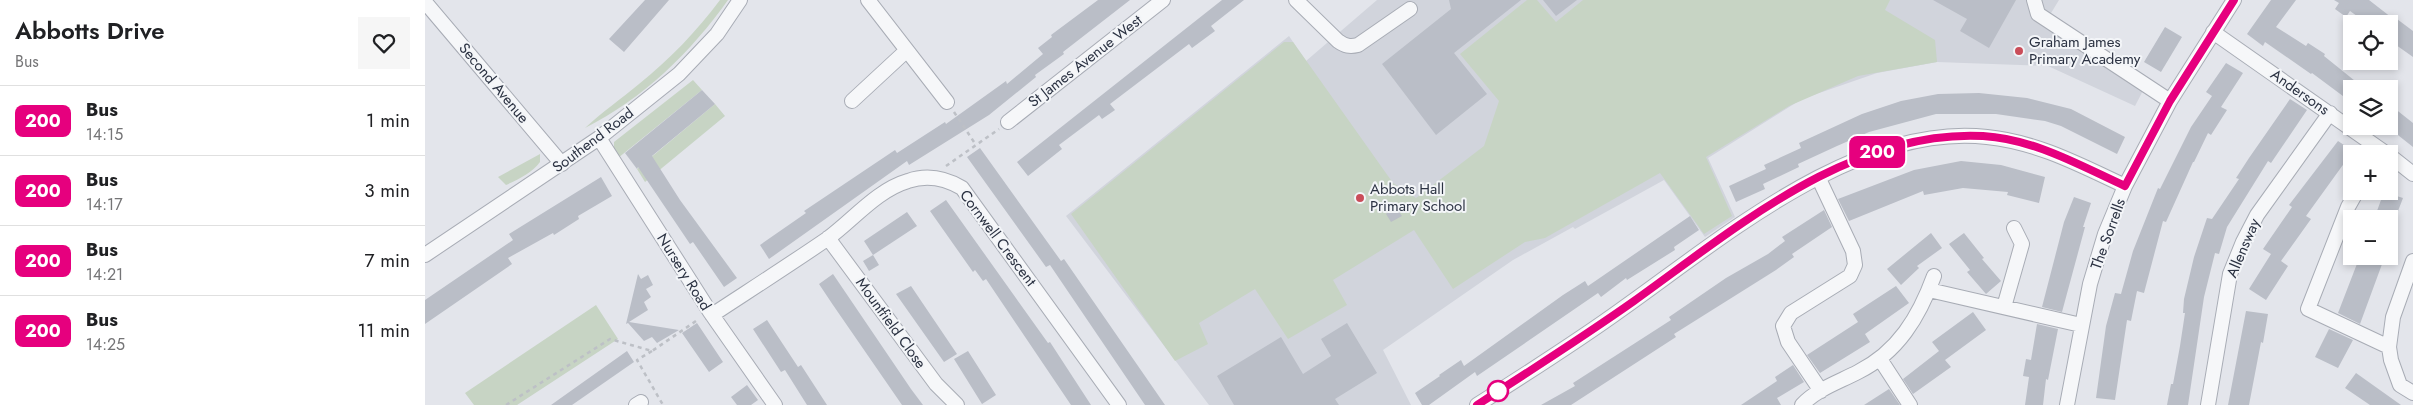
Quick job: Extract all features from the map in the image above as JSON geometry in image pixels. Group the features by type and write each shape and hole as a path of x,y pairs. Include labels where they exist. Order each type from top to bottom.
{"street":[{"name":"Southend Road","path":"425,255 563,164 599,138 679,74 717,34 740,0"},
{"name":"St James Avenue West","path":"1008,122 1163,0"},
{"path":"1296,0 1344,46 1359,45 1410,9"},
{"path":"2034,0 2038,14 2170,101"},
{"name":"The Sorrells","path":"2067,405 2090,284 2105,234 2125,186 2170,101 2234,0"},
{"path":"870,1 906,51 947,102"},
{"name":"Second Avenue","path":"425,2 563,164"},
{"name":"Andersons","path":"2213,32 2373,145"},
{"path":"852,102 906,51"},
{"name":"Allensway","path":"2208,405 2230,274 2243,242 2257,215 2330,113"},
{"path":"1477,405 1552,358 1751,217 1850,163 1900,144 1927,138 1985,136 2029,144 2049,151 2125,186"},
{"name":"Nursery Road","path":"599,138 711,314 773,405"},
{"name":"Andersons","path":"2398,163 2413,174"},
{"name":"Cornwell Crescent","path":"711,314 828,238 893,187 908,180 931,178 949,181 963,188 1119,405"},
{"path":"1819,179 1853,251 1855,265 1850,276 1791,313 1783,326 1788,342 1821,390"},
{"path":"2352,200 2308,309 2389,347"},
{"path":"2004,307 2022,244 2014,228"},
{"name":"Mountfield Close","path":"828,238 936,384 957,405"},
{"path":"2413,261 2393,317 2389,347 2391,360 2400,385 2413,393"},
{"path":"1802,405 1821,390 1879,359 1900,339 1912,324 1934,276"},
{"path":"1929,290 2081,325"},
{"path":"1879,359 1910,405"}],"path":[{"path":"947,102 976,145"},
{"path":"931,178 1008,122"},
{"path":"663,405 637,360 711,314"},
{"path":"506,405 610,339 651,351"}],"shaded area":[{"name":"Abbots Hall Primary School","path":"1377,0 2059,0 2048,18 2149,79 2135,106 2048,66 1937,62 1877,73 1802,99 1708,158 1735,217 1705,237 1664,180 1575,229 1573,227 1513,260 1383,350 1411,405 1209,405 1066,216 1289,36 1306,61"}],"green space":[{"path":"720,0 728,0 682,56 627,103 585,128 672,55 702,23"},
{"name":"Abbots Hall Primary School","path":"1527,0 1537,0 1556,22 1583,0 1890,0 1885,10 1935,40 1937,62 1858,76 1789,106 1706,157 1732,216 1704,234 1660,173 1545,238 1525,242 1453,289 1414,230 1333,280 1347,305 1288,339 1255,289 1199,323 1208,344 1175,361 1071,214 1284,42 1293,42 1393,183 1416,198 1484,146 1499,101 1460,54"},
{"path":"693,80 702,90 618,158 614,150 614,142"},
{"path":"715,104 725,116 645,182 637,169"},
{"path":"540,154 540,162 529,173 520,178 506,185 498,177"},
{"path":"596,305 618,339 517,405 474,405 465,393"}],"building":[{"path":"645,0 669,0 624,52 609,39"},
{"path":"1098,0 1130,0 1063,52 1064,54 1035,75 1036,77 989,115 909,165 907,161 769,259 760,245 806,213 804,211 895,150 897,153 945,122 946,124 1006,81 1007,84 1043,54 1038,48 1052,37 1051,35"},
{"path":"1222,0 1244,0 1211,26 1215,31 1192,48 1189,44 1110,104 1115,110 1102,119 1099,115 1059,145 1062,149 1028,176 1017,162"},
{"path":"1449,0 1521,0 1454,53 1487,94 1436,135 1382,64 1451,9"},
{"path":"1543,0 1577,0 1556,16"},
{"path":"1933,0 2016,0 1989,48 1960,31 1967,19"},
{"path":"2271,0 2296,0 2276,27 2306,46 2308,43 2325,54 2324,56 2354,80 2343,80 2343,96 2265,42 2263,46 2247,34"},
{"path":"2334,0 2369,0 2388,15 2356,15 2350,11 2347,15 2343,15 2335,9 2339,3"},
{"path":"2398,20 2413,31 2413,57 2398,46"},
{"path":"2165,27 2182,37 2161,72 2144,62"},
{"path":"2226,63 2243,73 2221,107 2227,110 2211,135 2208,133 2166,222 2163,221 2144,293 2137,291 2131,321 2127,320 2115,400 2096,398 2106,326 2115,293 2121,294 2133,251 2158,188 2160,189 2191,127 2212,96 2206,92"},
{"path":"702,90 715,104 652,156 680,200 737,278 724,287 693,242 690,244 638,167 637,169 625,153"},
{"path":"1979,93 2027,98 2071,109 2125,137 2117,154 2061,126 2045,121 1996,114 1936,114 1869,132 1837,146 1798,164 1799,167 1763,184 1765,189 1736,202 1729,186 1766,169 1764,165 1801,148 1799,143 1862,114 1901,101 1938,94"},
{"path":"2290,99 2307,110 2271,163 2268,161 2227,227 2219,254 2215,253 2204,297 2188,405 2167,405 2180,346 2185,313 2183,313 2184,299 2194,257 2207,218 2212,219 2239,179 2236,178 2249,158"},
{"path":"2398,111 2413,123 2413,147 2398,135"},
{"path":"2338,141 2344,145 2343,165 2306,216 2311,219 2281,261 2288,266 2266,300 2249,289 2271,254 2263,249 2292,207 2289,205"},
{"path":"980,148 1061,261 1064,259 1165,405 1145,405 1050,265 1046,267 967,157"},
{"path":"1961,161 2001,165 2045,177 2039,203 2007,195 2008,192 1963,188 1924,195 1923,191 1849,221 1838,199 1914,170"},
{"path":"601,177 612,196 578,216 579,219 554,235 553,233 508,258 512,264 425,324 425,300 513,240 509,234"},
{"path":"2398,196 2403,198 2398,211 2377,210 2381,200 2398,200"},
{"path":"2074,197 2091,203 2083,227 2085,227 2062,312 2042,307 2064,222"},
{"path":"946,200 1048,343 1050,342 1091,405 1071,405 986,279 983,281 975,270 973,272 930,211"},
{"path":"1396,207 1402,216 1391,222 1386,214"},
{"path":"1824,210 1832,227 1792,254 1794,257 1776,270 1674,334 1676,337 1571,405 1541,405 1575,386 1573,383 1671,320 1669,317 1726,278 1768,254 1785,241 1782,237"},
{"path":"907,212 917,226 873,255 864,241"},
{"path":"1690,216 1699,230 1674,247 1675,250 1627,280 1626,278 1601,297 1598,293 1477,376 1475,372 1429,405 1422,405 1415,393 1439,375 1461,360 1464,366 1563,295 1585,281 1588,286"},
{"path":"1931,233 1942,248 1917,266 1919,268 1901,285 1887,269"},
{"path":"1964,233 1984,258 1982,259 2001,281 1986,294 1967,272 1970,270 1949,244"},
{"path":"873,255 879,265 869,271 863,261"},
{"path":"2357,265 2382,265 2360,324 2338,313"},
{"path":"638,274 641,279 648,275 653,285 646,289 651,297 644,302 648,310 629,322 679,330 657,343 652,337 644,341 628,323 626,324"},
{"path":"833,274 923,405 902,405 833,305 819,284"},
{"path":"911,286 957,354 944,362 896,294"},
{"path":"1896,286 1909,303 1865,334 1870,342 1820,373 1807,355 1858,322 1853,314"},
{"path":"2246,311 2268,314 2263,343 2261,342 2249,405 2228,405"},
{"path":"1973,312 1986,330 1945,360 1951,367 1913,394 1903,379 1939,351 1932,342"},
{"path":"767,320 798,367 801,365 827,405 807,405 785,370 781,372 753,329"},
{"path":"697,323 723,362 709,372 682,333"},
{"path":"1347,323 1377,373 1335,399 1339,405 1234,405 1217,376 1281,337 1303,374 1331,356 1321,339"},
{"path":"2037,324 2058,329 2048,380 2046,379 2043,405 2025,405 2029,377 2023,376 2026,359 2031,360"},
{"path":"2329,329 2353,340 2338,368 2315,357"},
{"path":"627,351 634,362 572,405 551,405"},
{"path":"968,351 996,395 982,404 954,359"},
{"path":"1793,365 1804,382 1777,398 1781,405 1741,405 1777,381 1775,377"},
{"path":"2356,373 2401,405 2370,405 2345,388"},
{"path":"747,385 758,400 751,405 737,405 731,397"},
{"path":"1889,389 1900,405 1864,405"}],"bus line":[{"name":"200","path":"1477,405 1552,358 1751,217 1788,194 1850,163 1879,151 1927,138 1985,136 2029,144 2049,151 2125,186 2170,101 2234,0"}],"place":[{"name":"Graham James Primary Academy","path":"2019,51"},
{"name":"Abbots Hall Primary School","path":"1360,198"}]}
